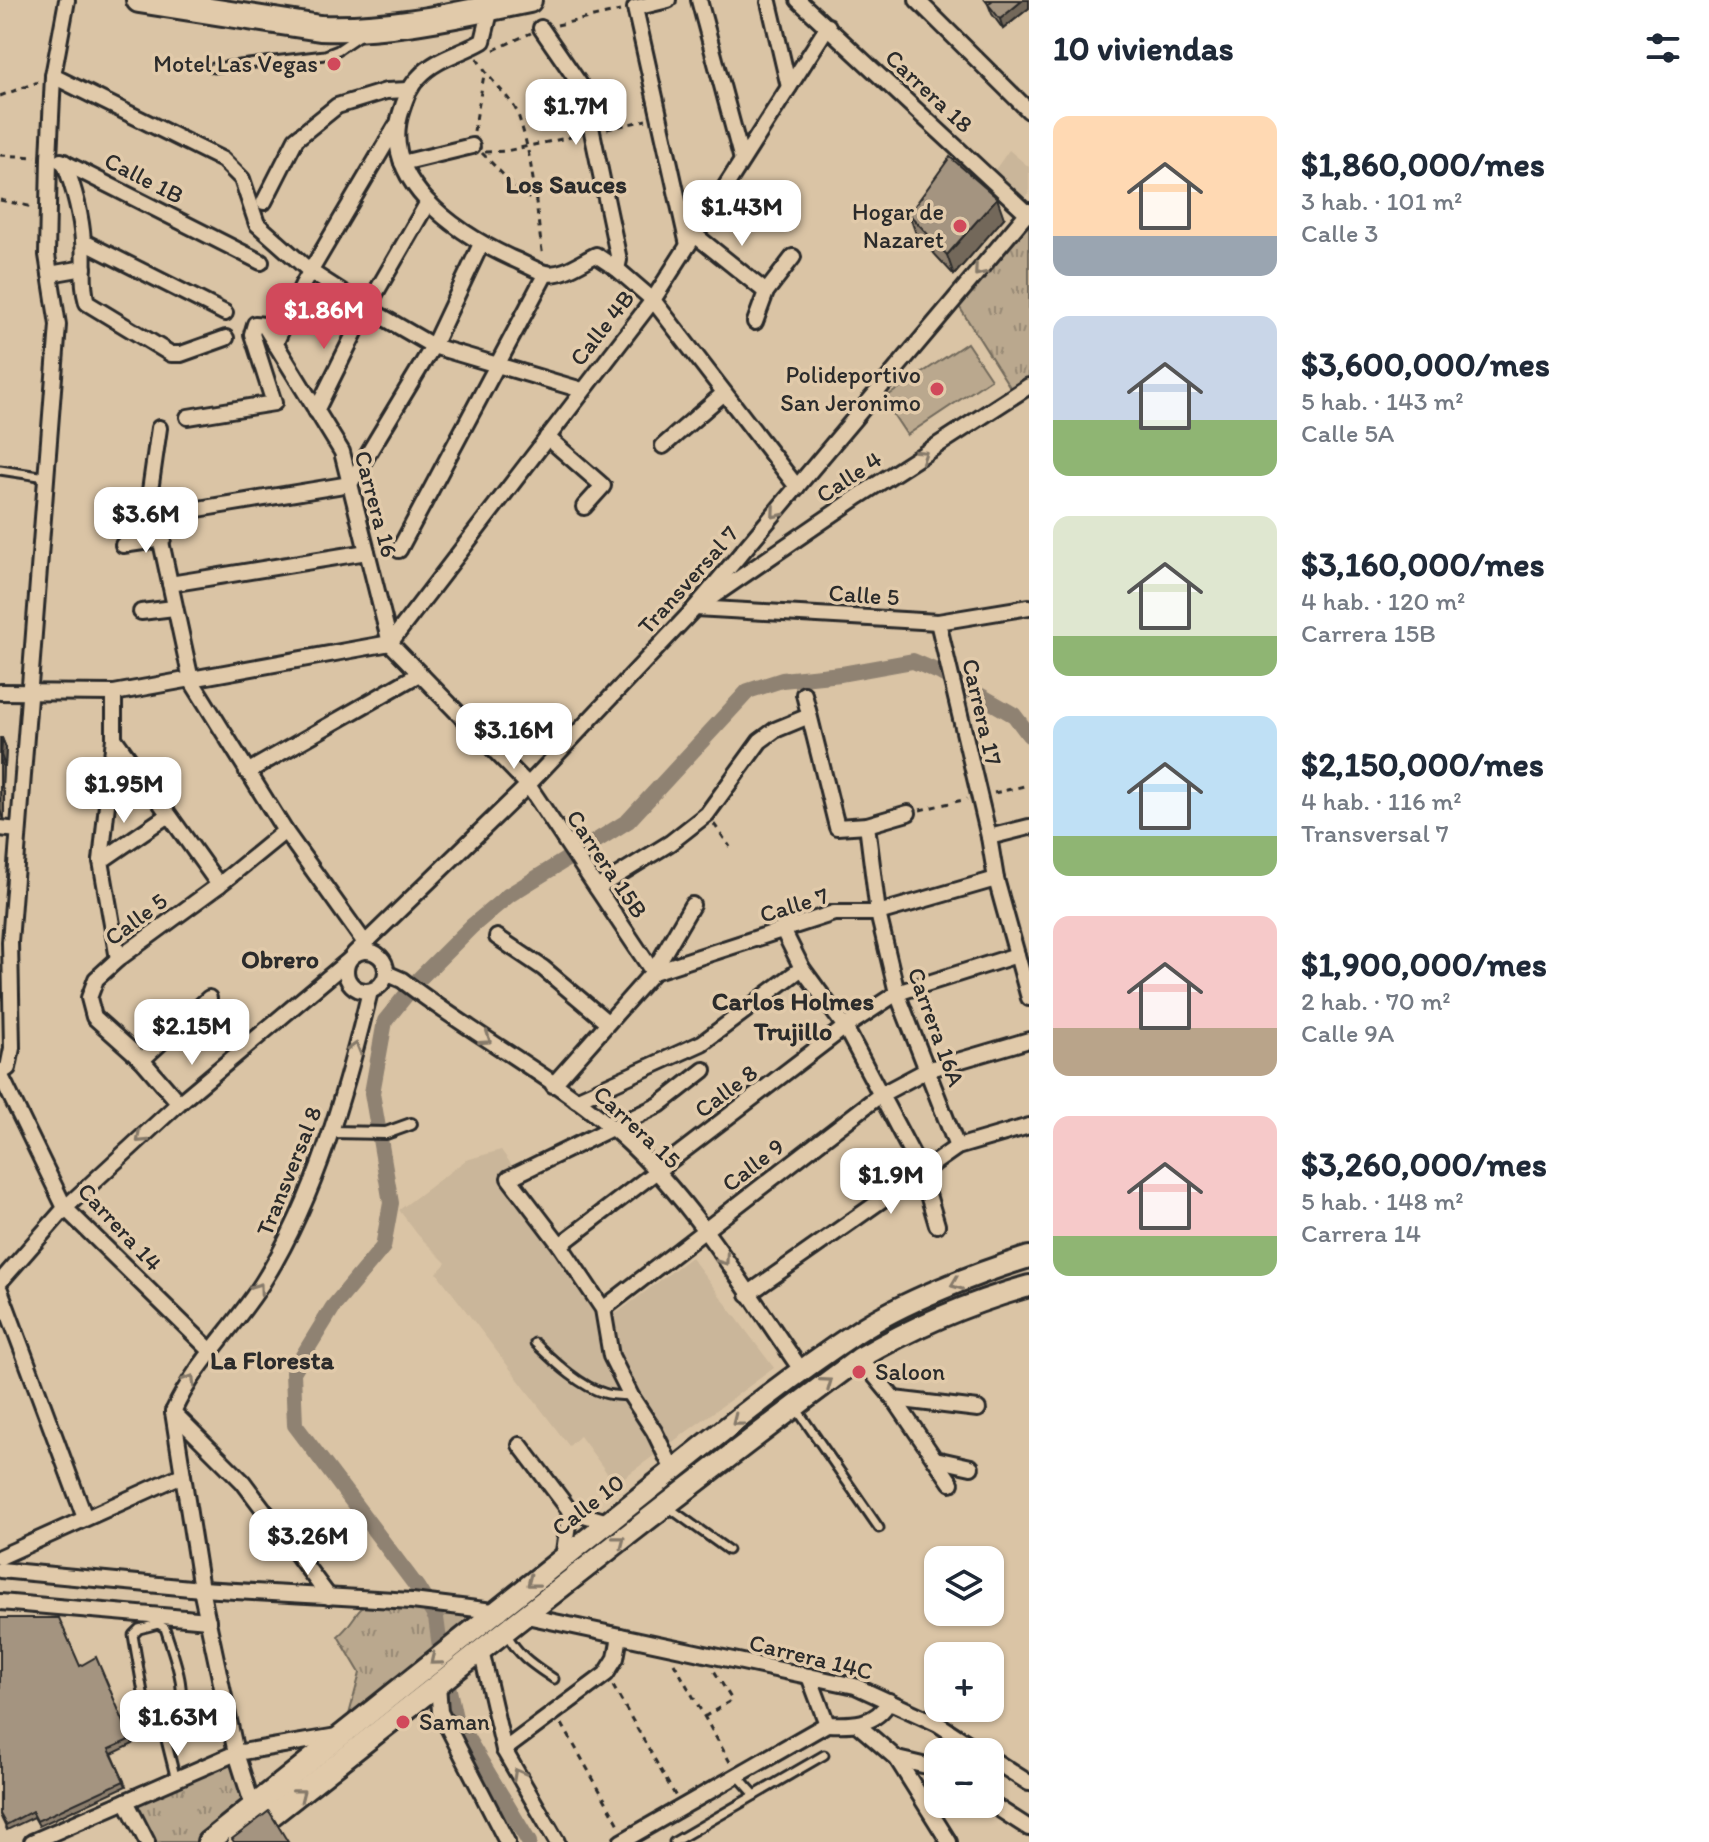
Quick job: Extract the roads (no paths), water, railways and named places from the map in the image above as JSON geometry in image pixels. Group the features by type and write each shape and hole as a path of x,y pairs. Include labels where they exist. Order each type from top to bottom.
{"highway":[{"path":"139,0 320,28 400,25 529,0"}],"main road":[{"name":"Calle 10","path":"208,1842 256,1816 378,1720 496,1611 680,1465 859,1330 938,1292 1029,1257"},
{"name":"Calle 10","path":"238,1842 256,1816 342,1735 413,1706 524,1615 860,1358 900,1334 975,1301 1029,1286"}],"street":[{"path":"0,1073 8,1068 12,1048 5,942 18,830 58,325 47,255 56,160 53,76 67,0"},
{"path":"668,0 635,8 691,240 766,292"},
{"path":"699,0 742,160"},
{"name":"Carrera 18","path":"798,0 1028,213"},
{"path":"917,0 1029,111"},
{"path":"769,2 789,87"},
{"path":"275,344 311,272 396,126 409,90 433,64 483,41 491,8"},
{"name":"Calle 4B","path":"390,643 653,300 828,26"},
{"path":"541,28 583,89 619,260 617,269"},
{"path":"53,76 223,160 242,179 257,224 311,272 367,308 433,346 582,390"},
{"path":"264,202 296,139 337,106 386,91 409,90"},
{"path":"396,126 402,163 428,202 447,221 481,244 546,273 560,273 596,255 653,300 797,487"},
{"path":"402,163 477,150"},
{"path":"56,160 78,199 87,303 171,354 181,354 226,338"},
{"name":"Calle 1B","path":"56,160 261,262"},
{"path":"316,411 367,308 428,202"},
{"name":"Transversal 7","path":"0,1282 65,1208 179,1103 356,952 528,785 695,608 1028,213"},
{"path":"84,242 225,313"},
{"path":"192,510 350,484 433,346 481,244"},
{"path":"755,322 766,292 793,257"},
{"path":"50,274 84,268"},
{"path":"399,550 546,273"},
{"path":"188,417 274,403 252,334 255,324 264,325 275,344"},
{"name":"Carrera 16","path":"275,344 342,452 390,643"},
{"name":"Calle 4","path":"695,608 859,496 1028,390"},
{"path":"663,446 724,393"},
{"path":"159,428 150,491 163,539 174,608 191,680 356,952"},
{"path":"547,437 603,486 584,507"},
{"path":"123,545 163,539"},
{"path":"170,584 367,552"},
{"name":"Calle 5","path":"695,608 938,622 1029,607"},
{"path":"141,612 174,608"},
{"name":"Carrera 17","path":"938,622 952,692 989,837 996,879 1017,955 1025,970 1029,998"},
{"path":"0,692 114,693 390,643"},
{"name":"Carrera 15B","path":"390,643 528,785 653,972"},
{"path":"247,772 419,674"},
{"path":"114,693 114,738 101,861 118,959"},
{"path":"804,694 837,827 867,825 908,813"},
{"path":"597,888 670,843 707,814 760,741 775,730 809,716"},
{"path":"114,738 219,885"},
{"path":"101,861 168,815"},
{"name":"Carrera 16A","path":"867,825 878,913 897,993 957,1147"},
{"path":"989,837 1029,827"},
{"path":"0,828 18,830"},
{"name":"Calle 5","path":"142,1060 94,1017 89,998 96,979 285,831"},
{"name":"Calle 7","path":"653,972 834,913 878,913 996,879"},
{"path":"553,1085 653,972 692,905"},
{"path":"783,930 802,968 845,1027 921,1171 937,1225"},
{"path":"497,937 543,968 607,1022"},
{"path":"356,952 375,952 384,961 386,973 381,984 370,991 363,991 350,982 347,975 356,952"},
{"name":"Calle 8","path":"560,1245 845,1027 897,993 1017,955"},
{"path":"576,1100 702,1043 802,968"},
{"name":"Carrera 15","path":"386,973 402,980 576,1100 611,1127 658,1171 802,1371"},
{"name":"Transversal 8","path":"173,1412 184,1388 262,1284 288,1238 331,1132 370,991"},
{"path":"179,1103 142,1060 209,998"},
{"name":"Calle 9","path":"603,1309 880,1095 927,1070 1029,1040"},
{"path":"680,1465 631,1396 611,1356 603,1309 509,1178 659,1105 704,1070"},
{"name":"Carrera 14","path":"0,1073 65,1208 210,1350"},
{"path":"331,1132 386,1133 411,1124"},
{"path":"748,1294 957,1147 1029,1126"},
{"path":"0,1290 85,1518"},
{"path":"860,1358 894,1399 951,1483"},
{"path":"894,1399 978,1409"},
{"path":"173,1412 201,1589 236,1753 256,1816"},
{"path":"173,1412 243,1482 329,1597"},
{"path":"520,1445 570,1511 608,1522"},
{"path":"935,1459 971,1467"},
{"path":"0,1557 182,1475"},
{"path":"563,1558 570,1511"},
{"name":"Carrera 14C","path":"0,1570 201,1589 412,1601 524,1615 855,1686 938,1724 960,1738"},
{"path":"0,1602 208,1620"},
{"path":"504,1750 606,1674 616,1658 620,1636"},
{"path":"481,1650 504,1750 557,1842"},
{"path":"809,1676 827,1724"},
{"path":"438,1684 440,1712 507,1842"},
{"path":"859,1726 889,1701"},
{"path":"413,1706 440,1712"},
{"path":"624,1840 827,1724 859,1726 897,1759 949,1842"},
{"path":"32,1842 236,1753 342,1735"},
{"path":"897,1759 924,1765"},
{"path":"1004,1767 1029,1783"},
{"path":"126,1801 147,1842"},
{"path":"1004,1812 1029,1828"}],"lane":[{"path":"213,68 331,53 372,27"},
{"path":"0,470 46,477"},
{"path":"535,1343 563,1369 594,1389 631,1396"},
{"path":"795,1407 879,1528"},
{"path":"666,1505 728,1550"},
{"path":"158,1624 165,1628 171,1647 183,1707 176,1721 162,1724 153,1724 146,1710 133,1635 139,1629 158,1624"},
{"path":"505,1630 526,1661 554,1679"},
{"path":"162,1724 176,1780"},
{"path":"674,1842 824,1755"},
{"path":"738,1776 755,1795"}],"waterway":[{"path":"440,1647 436,1618 417,1587 295,1425 293,1372 333,1307 383,1247 391,1203 372,1093 385,1021 419,979 472,926 509,895 628,821 748,691 782,680 841,674 913,661 941,673 1014,715 1029,735"},
{"path":"447,1681 455,1718 529,1842"}],"place":[{"name":"Motel Las Vegas","path":"334,64"},
{"name":"Hogar de Nazaret","path":"960,226"},
{"name":"Polideportivo San Jeronimo","path":"937,389"},
{"name":"Saloon","path":"859,1372"},
{"name":"Saman","path":"403,1722"}],"district":[{"name":"Los Sauces","path":"566,184"},
{"name":"Obrero","path":"280,959"},
{"name":"Carlos Holmes Trujillo","path":"793,1016"},
{"name":"La Floresta","path":"272,1360"}]}
